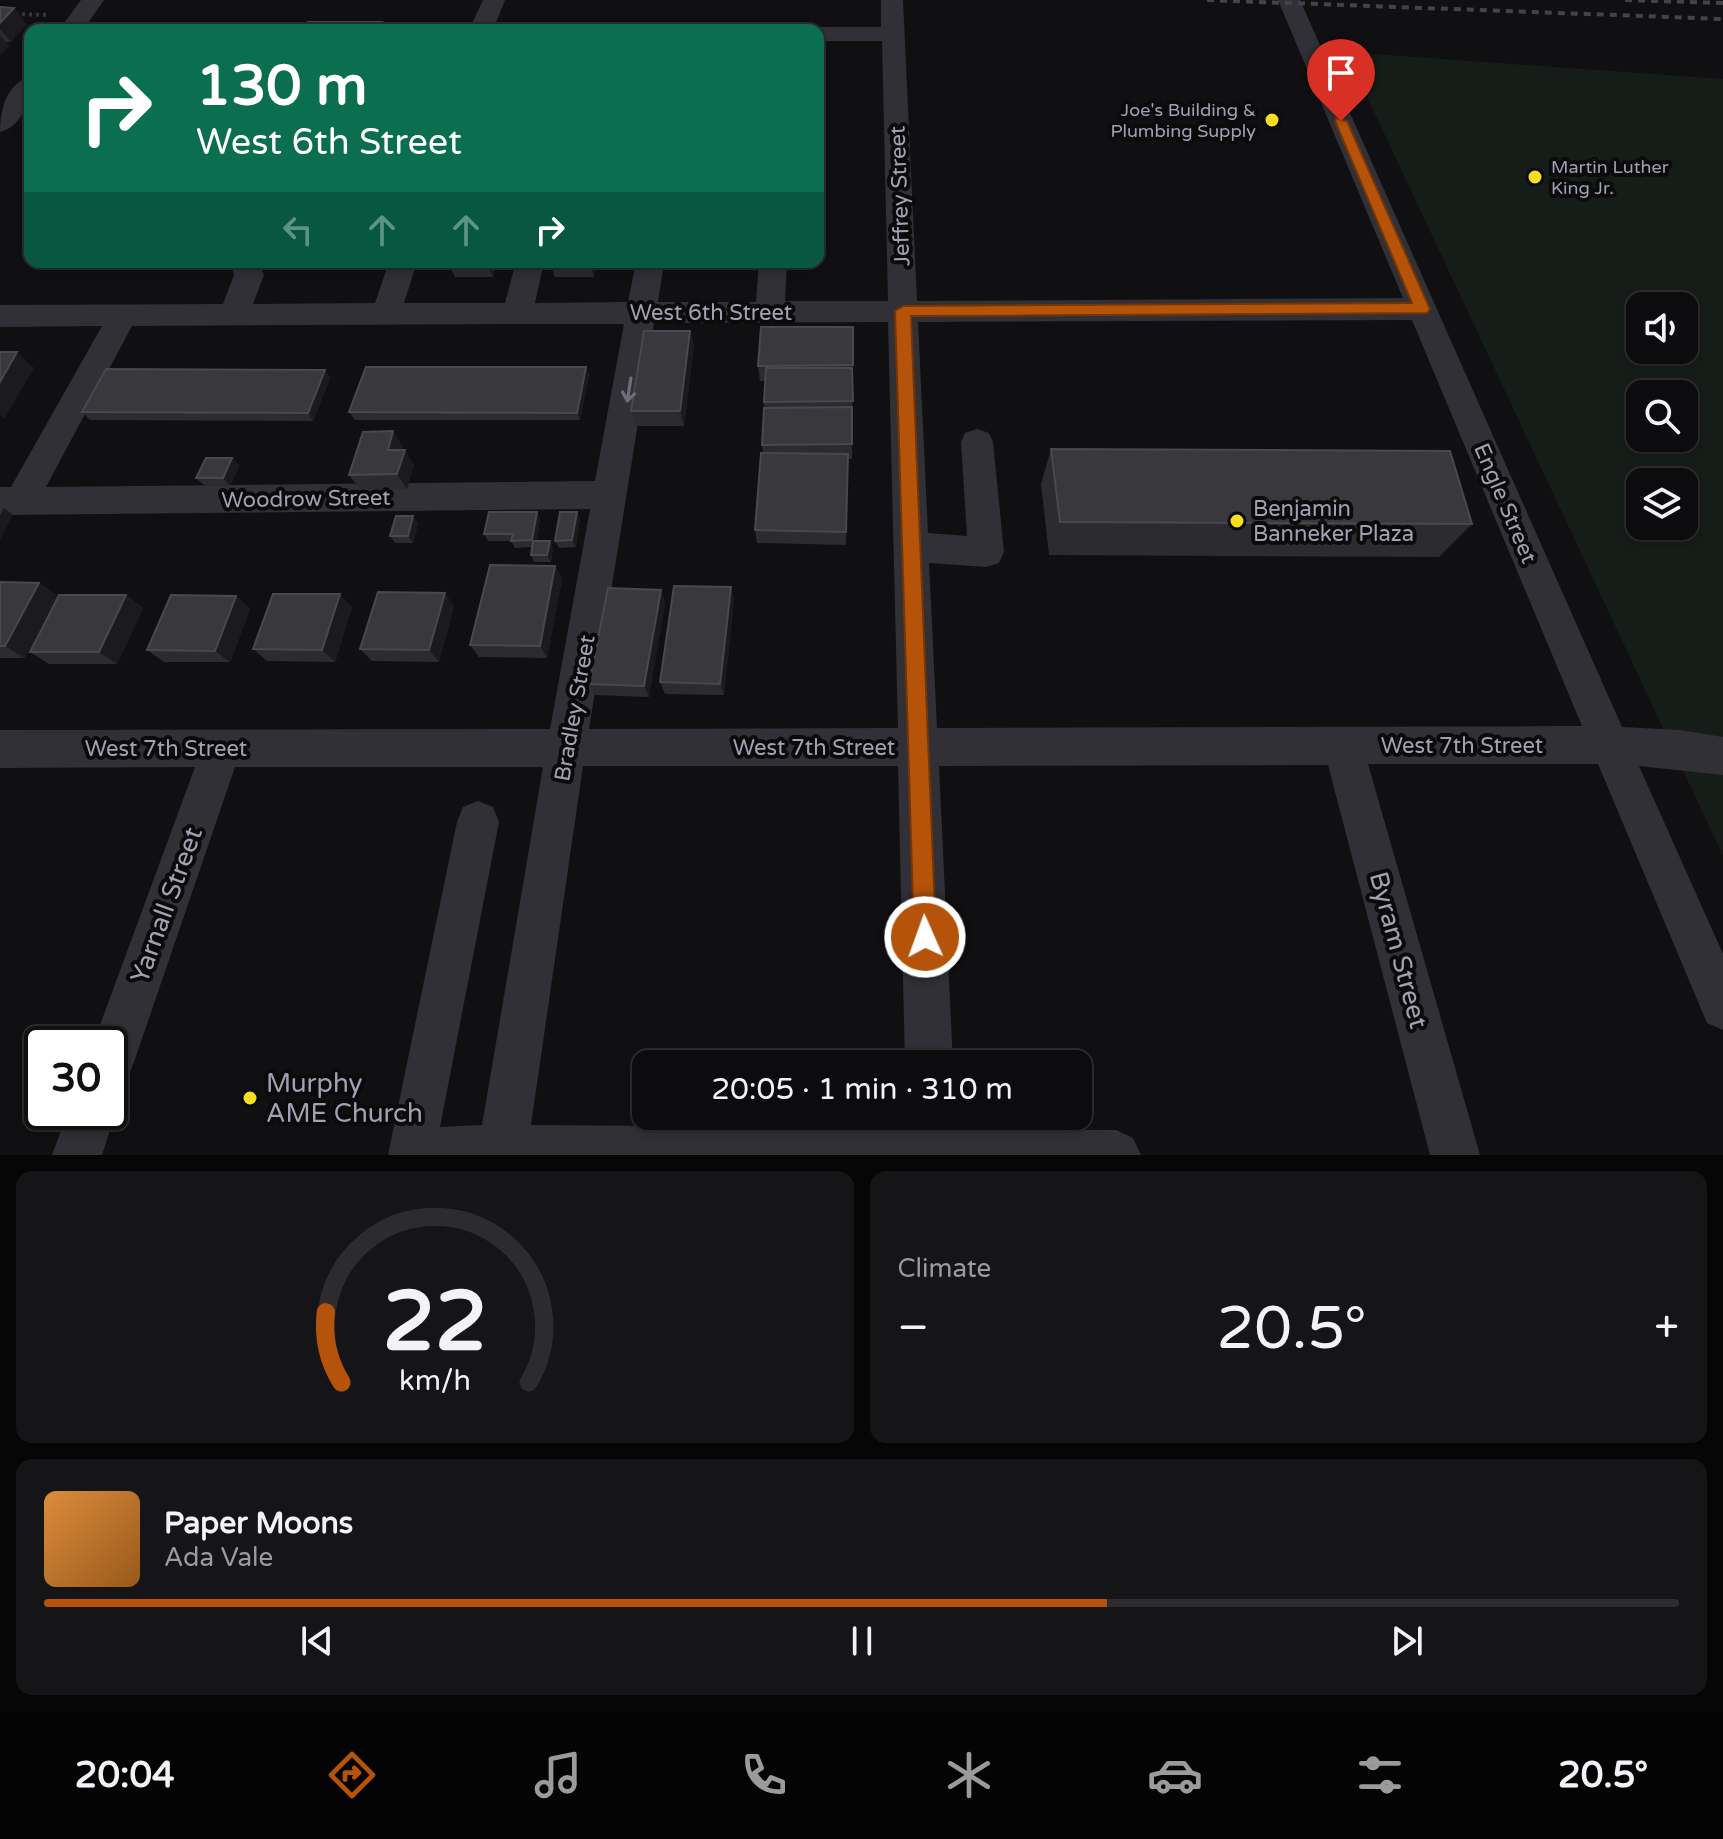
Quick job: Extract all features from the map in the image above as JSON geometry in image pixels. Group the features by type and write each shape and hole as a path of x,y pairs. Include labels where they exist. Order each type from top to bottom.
{"street":[{"path":"75,24 93,0"},
{"path":"484,24 494,0"},
{"name":"Engle Street","path":"1289,0 1723,1007"},
{"path":"824,33 892,17"},
{"name":"Jeffrey Street","path":"892,17 929,1050"},
{"path":"0,124 24,92"},
{"path":"234,314 249,275 246,268"},
{"path":"386,314 401,268"},
{"path":"517,314 528,268"},
{"name":"Bradley Street","path":"502,1152 566,748 649,268"},
{"path":"770,312 773,268"},
{"name":"West 6th Street","path":"0,316 1422,309"},
{"path":"11,501 123,315"},
{"path":"912,547 986,552 977,442"},
{"name":"Woodrow Street","path":"11,501 612,495"},
{"name":"West 7th Street","path":"0,749 1610,745 1680,749 1723,756"},
{"name":"Byram Street","path":"1343,746 1455,1155"},
{"name":"Yarnall Street","path":"123,1026 222,748"},
{"path":"478,822 411,1152 932,1141 1116,1155"},
{"path":"77,1155 86,1130"}],"shaded area":[{"path":"1346,52 1723,79 1723,856"}],"building":[{"path":"0,7 14,8 0,23"},
{"path":"308,22 382,22 381,24"},
{"path":"761,327 853,327 853,365 758,366"},
{"path":"644,331 690,331 680,411 631,411"},
{"path":"0,352 17,352 0,382"},
{"path":"366,367 586,367 577,413 349,412"},
{"path":"766,368 852,368 853,401 764,402"},
{"path":"106,369 325,370 308,413 82,412"},
{"path":"852,407 852,444 762,445 764,408"},
{"path":"393,431 388,450 405,450 397,474 349,475 363,432"},
{"path":"1051,449 1450,451 1472,524 1060,522"},
{"path":"761,453 848,454 846,532 755,530"},
{"path":"206,458 232,458 223,478 196,478"},
{"path":"489,512 537,512 532,540 511,541 513,534 484,534"},
{"path":"560,512 577,512 572,540 555,541"},
{"path":"396,516 413,516 408,536 390,536"},
{"path":"533,541 550,541 547,555 531,555"},
{"path":"490,565 555,566 540,646 470,645"},
{"path":"0,582 39,583 5,646 0,646"},
{"path":"674,586 731,587 720,684 660,682"},
{"path":"608,588 661,590 644,686 589,684"},
{"path":"378,592 445,593 429,650 360,649"},
{"path":"273,594 340,594 322,650 253,649"},
{"path":"59,595 126,595 99,652 30,652"},
{"path":"171,595 236,596 215,651 147,650"}],"railway":[{"path":"1207,0 1723,19"},
{"path":"1625,0 1723,3"}],"place":[{"name":"Joe's Building & Plumbing Supply","path":"1272,120"},
{"name":"Martin Luther King Jr.","path":"1535,177"},
{"name":"Benjamin Banneker Plaza","path":"1237,521"},
{"name":"Murphy AME Church","path":"250,1098"}],"route":[{"path":"925,937 903,311 1422,309 1341,121"}]}
